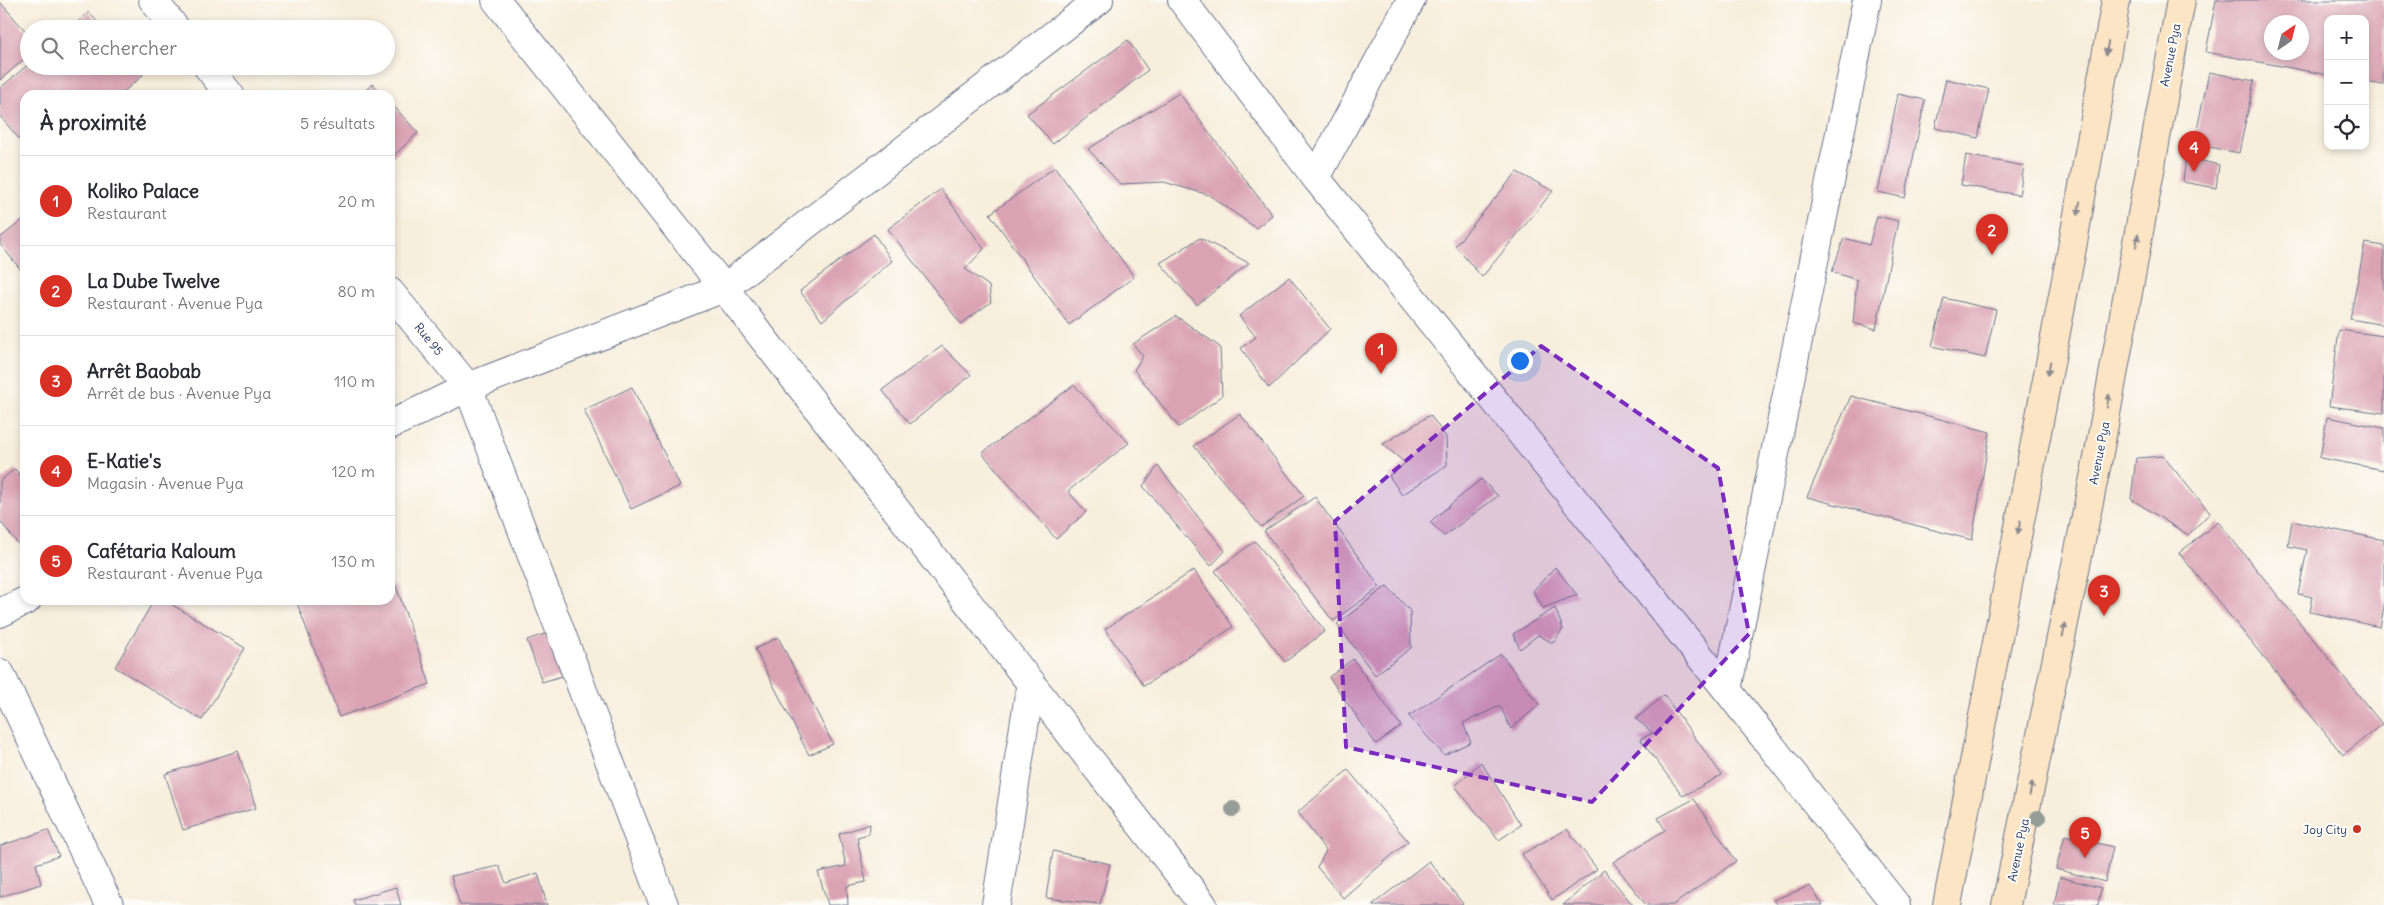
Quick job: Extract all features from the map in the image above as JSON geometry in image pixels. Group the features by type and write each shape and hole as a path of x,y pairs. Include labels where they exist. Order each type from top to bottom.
{"main road":[{"path":"1947,905 2072,248 2116,0"},
{"name":"Avenue Pya","path":"2006,905 2098,458 2181,0"}],"street":[{"path":"153,0 169,20"},
{"path":"496,0 724,288 1203,905"},
{"path":"395,423 468,387 724,288 1099,0"},
{"path":"1182,0 1316,178 1896,905"},
{"path":"1316,178 1411,0"},
{"path":"1726,690 1867,0"},
{"path":"214,75 226,90"},
{"name":"Rue 95","path":"395,298 468,387 664,905"},
{"path":"0,613 20,604"},
{"path":"0,673 109,905"},
{"path":"996,905 1031,682"}],"highlighted area":[{"path":"1541,346 1718,468 1749,634 1592,802 1346,747 1335,521"}],"building":[{"path":"2216,0 2384,0 2383,85 2369,83 2369,15 2324,15 2324,74 2206,52"},
{"path":"0,2 20,25 20,63 0,80"},
{"path":"89,12 96,20 80,20"},
{"path":"1128,40 1148,70 1053,144 1027,114"},
{"path":"20,71 20,75 143,75 126,90 20,90 20,140 0,116 0,88"},
{"path":"2209,72 2254,81 2239,153 2194,144"},
{"path":"1946,79 1989,89 1978,138 1935,128"},
{"path":"373,84 378,90 366,90"},
{"path":"1179,93 1272,215 1256,228 1209,195 1164,182 1120,184 1088,149"},
{"path":"1898,94 1925,100 1905,198 1878,192"},
{"path":"395,108 418,133 395,154"},
{"path":"1966,155 2024,166 2019,195 1961,185"},
{"path":"2186,157 2219,165 2216,188 2183,182"},
{"path":"1055,167 1134,277 1069,325 990,214"},
{"path":"1517,172 1553,191 1482,277 1455,246"},
{"path":"941,189 984,249 965,269 989,286 991,302 961,324 888,229"},
{"path":"1877,216 1898,221 1876,329 1853,323 1857,280 1832,272 1844,238 1869,245"},
{"path":"20,222 20,269 0,244 0,238"},
{"path":"874,234 892,261 822,321 800,291"},
{"path":"1200,238 1249,263 1197,305 1160,263"},
{"path":"2365,243 2384,246 2384,325 2350,319"},
{"path":"1289,277 1330,329 1269,388 1241,348 1256,337 1239,316"},
{"path":"1944,298 1996,310 1985,358 1932,346"},
{"path":"1176,316 1220,347 1222,396 1179,427 1134,370 1143,356 1133,344"},
{"path":"2339,330 2384,336 2384,413 2329,406"},
{"path":"942,346 971,375 910,424 882,390"},
{"path":"1074,385 1129,443 1068,491 1086,512 1056,539 982,453"},
{"path":"632,387 680,486 631,509 584,410"},
{"path":"1851,396 1990,432 1972,540 1807,497"},
{"path":"1240,414 1304,496 1261,527 1194,446"},
{"path":"1430,415 1446,437 1447,465 1402,495 1389,476 1405,463 1383,444"},
{"path":"2327,417 2384,428 2384,470 2320,458"},
{"path":"2163,456 2210,513 2188,535 2131,499 2136,458"},
{"path":"1158,466 1225,551 1211,566 1143,486"},
{"path":"15,469 20,476 20,542 18,544 0,521 0,481"},
{"path":"1481,479 1498,496 1444,536 1430,522"},
{"path":"1315,497 1380,587 1333,621 1264,531"},
{"path":"2292,521 2384,540 2384,607 2380,627 2310,612 2313,597 2298,594 2307,550 2288,546"},
{"path":"2218,522 2382,724 2343,755 2179,553"},
{"path":"1255,541 1325,631 1285,662 1215,571"},
{"path":"1555,567 1577,595 1543,608 1533,591"},
{"path":"1194,570 1233,627 1144,686 1105,629"},
{"path":"396,586 430,684 339,717 298,605 395,605"},
{"path":"1387,586 1410,611 1411,648 1375,675 1337,624"},
{"path":"151,605 172,605 245,648 202,720 115,667"},
{"path":"1555,608 1563,629 1553,643 1538,635 1520,649 1513,634"},
{"path":"547,633 562,676 542,682 527,640"},
{"path":"778,637 833,744 809,755 755,649"},
{"path":"1501,654 1539,705 1511,729 1500,706 1463,723 1471,742 1444,755 1409,716"},
{"path":"1353,659 1401,726 1376,744 1329,677"},
{"path":"1664,695 1722,775 1683,796 1640,739 1653,733 1636,719"},
{"path":"238,751 256,808 183,830 165,774"},
{"path":"1481,762 1521,825 1499,840 1455,786"},
{"path":"1348,770 1408,841 1343,898 1317,867 1326,851 1298,812"},
{"path":"1694,799 1736,861 1673,905 1646,905 1613,862 1665,830 1658,818"},
{"path":"870,824 869,834 857,837 866,882 847,886 848,905 828,905 818,872 846,866 839,834"},
{"path":"1567,829 1597,869 1552,900 1522,854"},
{"path":"48,830 59,856 36,864 41,884 0,897 0,846"},
{"path":"2065,835 2113,847 2105,882 2056,869"},
{"path":"1053,851 1110,864 1100,904 1046,898"},
{"path":"1429,861 1462,905 1372,905"},
{"path":"499,866 506,883 538,873 547,905 460,905 451,876"},
{"path":"1604,870 1633,905 1563,905"},
{"path":"2060,877 2101,888 2098,905 2054,905"},
{"path":"1810,886 1823,905 1777,905 1773,900"},
{"path":"396,887 401,905 355,905 353,900"}],"place":[{"name":"E-Katie's","path":"2194,172"},
{"name":"La Dube Twelve","path":"1992,255"},
{"name":"Koliko Palace","path":"1381,374"},
{"name":"Arrêt Baobab","path":"2104,616"},
{"name":"Joy City","path":"2357,829"},
{"name":"Cafétaria Kaloum","path":"2085,858"}]}
